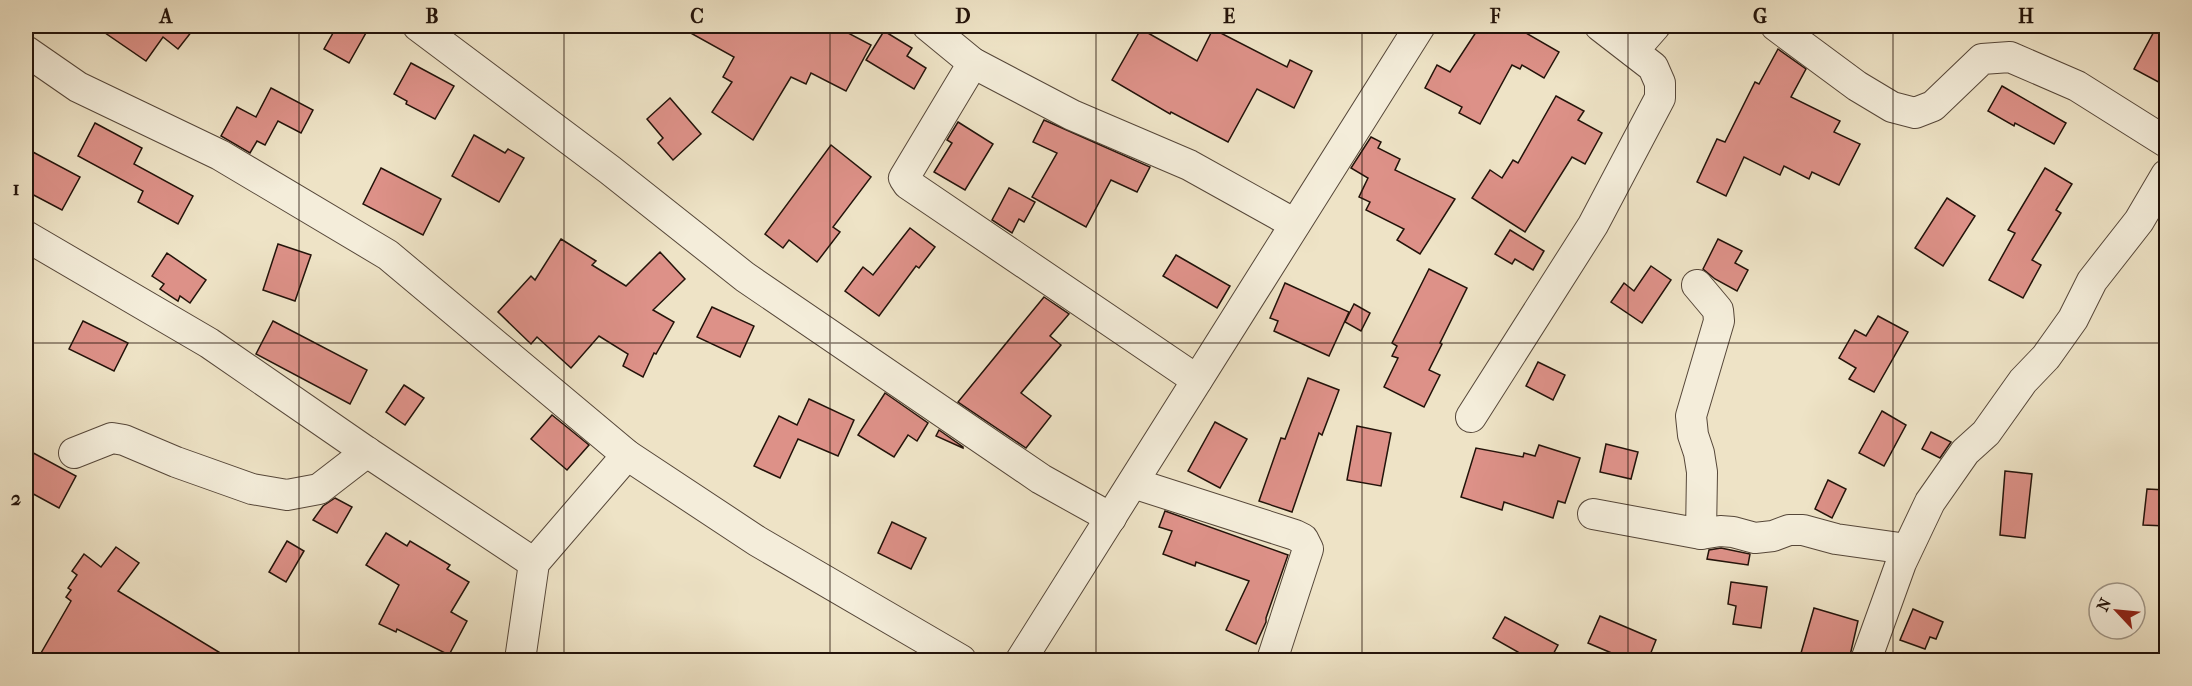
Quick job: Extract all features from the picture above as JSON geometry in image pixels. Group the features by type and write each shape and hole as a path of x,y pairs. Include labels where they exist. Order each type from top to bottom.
{"street":[{"path":"418,26 610,170 745,277 1041,479 1111,518"},
{"path":"928,26 973,63 1072,115 1189,165 1295,225"},
{"path":"1021,660 1420,26"},
{"path":"1471,417 1593,225 1660,98 1660,82 1653,67 1600,26"},
{"path":"1633,51 1655,26"},
{"path":"1776,26 1857,86 1892,106 1915,112 1933,106 1982,59 2010,57 2077,86 2166,142"},
{"path":"26,51 78,87 220,155 388,255 627,454 757,541 961,660"},
{"path":"973,63 904,178 908,183 1197,380"},
{"path":"1866,660 1907,549 1930,502 1965,452 1986,433 2023,381 2046,357 2073,320 2092,281 2139,220 2166,176"},
{"path":"26,236 209,344 534,563"},
{"path":"1697,285 1718,310 1719,321 1691,417 1702,472 1701,534"},
{"path":"74,453 112,438 124,440 176,462 252,489 287,495 319,489 367,452"},
{"path":"520,660 534,563 627,454"},
{"path":"1132,483 1303,539 1308,549 1272,660"},
{"path":"1593,514 1701,534 1720,531 1755,538 1773,536 1789,530 1803,530 1836,539 1907,549"}],"building":[{"path":"95,26 196,26 178,49 163,37 146,61"},
{"path":"337,26 357,26 367,31 349,63 324,49"},
{"path":"678,26 835,26 871,45 846,91 811,73 806,84 791,77 753,140 712,112 732,82 723,77 734,57"},
{"path":"1480,26 1514,26 1559,52 1544,78 1522,65 1520,69 1512,65 1480,124 1459,113 1462,107 1425,88 1437,65 1450,72"},
{"path":"2157,26 2166,26 2166,86 2134,69"},
{"path":"1141,29 1197,61 1213,29 1287,67 1290,60 1312,71 1294,108 1257,89 1228,142 1171,112 1170,114 1112,80"},
{"path":"884,31 912,48 907,56 926,68 914,89 866,60"},
{"path":"1778,49 1806,69 1791,97 1840,121 1834,132 1860,144 1839,185 1812,172 1809,179 1784,166 1780,175 1744,157 1726,196 1697,182 1717,139 1725,142 1755,82 1759,84"},
{"path":"411,63 454,86 435,119 406,104 407,101 394,94"},
{"path":"2002,86 2066,123 2054,144 1988,111"},
{"path":"271,88 313,110 301,133 278,121 265,145 257,141 250,153 221,136 237,107 256,117"},
{"path":"1556,96 1584,111 1578,120 1602,133 1585,164 1572,157 1525,232 1472,198 1490,170 1502,178 1513,160 1518,163"},
{"path":"670,98 701,134 673,160 658,143 663,138 647,119"},
{"path":"1044,120 1150,167 1137,192 1111,180 1086,227 1032,197 1057,153 1033,142"},
{"path":"958,122 993,144 965,190 934,172 952,143 947,140"},
{"path":"95,123 142,148 134,164 193,196 178,224 138,202 143,191 78,156"},
{"path":"474,135 505,153 508,149 524,158 499,202 452,176"},
{"path":"1371,137 1381,142 1378,148 1400,159 1395,170 1455,199 1420,254 1397,240 1404,229 1366,210 1370,202 1359,197 1368,178 1351,168"},
{"path":"831,145 871,177 833,227 840,232 817,262 789,240 783,248 765,234"},
{"path":"31,151 80,177 62,210 26,191 26,162"},
{"path":"381,168 441,199 423,235 363,204"},
{"path":"2045,168 2072,184 2056,210 2061,213 2032,260 2041,265 2023,298 1989,280 2015,233 2008,230"},
{"path":"1009,188 1035,202 1024,222 1019,219 1012,233 992,220"},
{"path":"1947,198 1975,216 1943,266 1915,248"},
{"path":"910,228 935,247 919,268 916,266 879,316 845,291 863,267 873,275"},
{"path":"1510,230 1544,251 1533,270 1515,259 1512,264 1495,254"},
{"path":"561,239 596,261 592,265 626,286 660,252 685,279 653,310 674,322 656,354 654,353 643,377 623,366 628,354 599,336 571,368 537,337 531,344 498,312 531,276 535,280"},
{"path":"1718,239 1742,251 1735,263 1748,270 1737,291 1715,279 1703,269"},
{"path":"278,244 311,255 295,301 263,290"},
{"path":"167,253 206,280 190,303 180,296 178,301 160,289 164,284 152,276"},
{"path":"1176,255 1230,286 1217,308 1163,276"},
{"path":"1651,266 1671,280 1642,323 1611,302 1624,283 1634,291"},
{"path":"1429,269 1467,288 1429,370 1440,375 1424,407 1384,387 1398,358 1392,356 1397,346 1392,343"},
{"path":"1285,283 1349,312 1329,356 1274,331 1278,321 1270,318"},
{"path":"1044,297 1069,314 1050,336 1061,345 1021,393 1051,416 1026,448 958,402"},
{"path":"1354,304 1370,313 1361,331 1345,322"},
{"path":"712,307 754,326 740,357 697,337"},
{"path":"1878,316 1908,332 1874,392 1849,379 1856,368 1839,358 1855,330 1866,336"},
{"path":"83,321 128,343 114,371 69,349"},
{"path":"273,321 367,370 350,404 256,354"},
{"path":"1538,362 1565,375 1553,400 1526,386"},
{"path":"1308,378 1339,390 1322,435 1319,433 1292,512 1259,501 1281,438 1285,439"},
{"path":"404,385 424,398 405,425 386,412"},
{"path":"885,393 928,423 917,441 908,435 894,457 858,435"},
{"path":"809,399 854,420 838,456 798,439 780,478 754,466 779,416 797,425"},
{"path":"1882,411 1906,425 1884,466 1859,453"},
{"path":"552,415 589,445 567,470 531,439"},
{"path":"1215,422 1247,439 1220,488 1188,471"},
{"path":"1357,426 1391,433 1381,486 1347,480"},
{"path":"939,430 963,447 963,448 936,436"},
{"path":"1931,432 1951,442 1940,458 1922,449"},
{"path":"1606,444 1638,452 1631,479 1600,472"},
{"path":"1539,445 1580,458 1565,503 1558,501 1553,518 1504,502 1502,510 1461,497 1476,448 1523,457 1524,453 1535,456"},
{"path":"26,449 76,476 59,508 26,490"},
{"path":"2005,471 2032,474 2025,538 2000,535"},
{"path":"1828,480 1846,489 1832,518 1815,509"},
{"path":"2147,489 2166,490 2166,526 2143,525"},
{"path":"335,498 352,507 337,533 313,520 323,506"},
{"path":"1165,511 1288,555 1266,622 1256,644 1226,630 1249,581 1196,562 1195,566 1163,554 1172,531 1159,527"},
{"path":"892,522 926,538 911,569 878,553"},
{"path":"386,533 407,546 410,541 450,565 447,569 469,582 451,612 467,621 449,655 397,629 396,632 379,624 399,585 366,565"},
{"path":"287,541 304,551 286,582 269,572"},
{"path":"116,547 139,563 118,591 232,660 37,660 71,601 66,597 71,590 68,588 77,575 72,571 84,554 101,567"},
{"path":"1721,548 1750,554 1748,565 1707,559 1709,550"},
{"path":"1731,582 1767,587 1761,628 1733,624 1736,606 1728,604"},
{"path":"1814,608 1858,621 1849,660 1799,660"},
{"path":"1913,609 1943,622 1936,639 1930,637 1925,649 1900,640"},
{"path":"1600,616 1656,640 1648,660 1636,660 1622,655 1621,657 1588,643"},
{"path":"1505,617 1558,645 1550,660 1514,660 1518,652 1493,638"}]}
